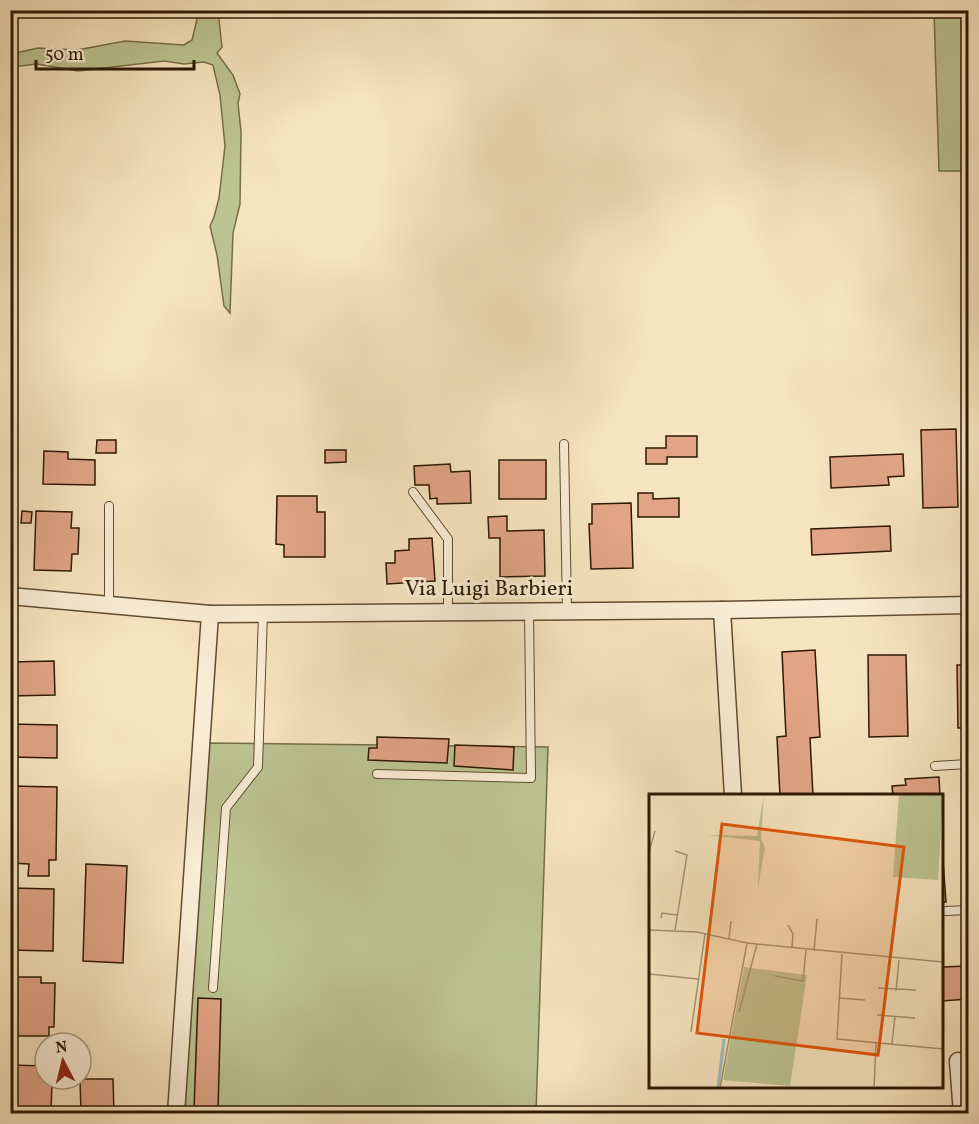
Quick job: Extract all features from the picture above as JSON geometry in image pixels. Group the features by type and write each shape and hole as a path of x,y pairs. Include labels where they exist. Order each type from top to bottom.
{"street":[{"name":"Via Luigi Barbieri","path":"10,596 210,614 722,610 969,605"},
{"path":"722,610 733,794"},
{"path":"176,1113 210,614"},
{"path":"956,1061 962,1113"}],"lane":[{"path":"564,444 567,611"},
{"path":"413,492 448,538 448,612"},
{"path":"109,506 110,606"},
{"path":"377,774 531,778 529,611"},
{"path":"213,988 226,808 258,766 263,613"},
{"path":"935,766 969,765"},
{"path":"946,911 969,910"}],"green space":[{"path":"199,11 218,11 222,47 217,53 233,75 240,94 238,103 241,132 240,204 233,233 230,313 224,306 217,255 210,226 219,198 225,146 220,95 213,65 204,62 184,64 164,61 78,71 37,64 11,67 11,54 38,48 77,50 125,41 184,45 192,40"},
{"path":"934,11 968,11 968,171 939,171"},
{"path":"206,743 548,747 536,1113 184,1114"}],"building":[{"path":"956,429 958,507 923,508 921,430"},
{"path":"666,436 697,436 697,457 667,457 667,464 646,464 646,448 666,448"},
{"path":"97,440 116,440 116,453 96,453"},
{"path":"325,450 346,450 346,462 325,463"},
{"path":"44,451 68,452 68,459 95,460 95,485 43,484"},
{"path":"903,454 904,476 888,477 889,485 831,488 830,457"},
{"path":"499,460 546,460 546,499 499,499"},
{"path":"450,464 451,472 470,471 471,503 437,504 437,498 430,499 429,485 415,485 414,466"},
{"path":"638,493 653,493 653,499 679,498 679,517 638,517"},
{"path":"277,496 317,496 317,512 325,512 325,557 284,557 284,545 276,544"},
{"path":"631,503 633,568 591,569 589,524 592,524 592,504"},
{"path":"22,511 32,512 31,523 21,523"},
{"path":"36,511 72,512 71,528 79,528 78,554 72,554 71,571 34,570"},
{"path":"507,516 507,531 544,530 545,576 500,577 500,538 489,538 488,517"},
{"path":"890,526 891,551 812,555 811,529"},
{"path":"432,538 435,581 387,584 386,563 395,563 395,551 409,550 409,539"},
{"path":"815,650 820,737 810,738 813,794 780,794 777,737 786,736 782,652"},
{"path":"868,655 906,655 908,736 869,737"},
{"path":"54,661 55,695 10,696 10,662"},
{"path":"957,665 968,665 968,728 958,728"},
{"path":"10,724 57,725 57,758 10,757"},
{"path":"377,737 449,739 447,763 368,760 369,748 377,748"},
{"path":"455,745 514,747 513,770 454,766"},
{"path":"939,777 940,794 893,794 892,786 906,785 905,779"},
{"path":"10,786 57,787 56,860 49,860 49,876 28,876 29,864 10,863 10,834 14,833 14,820 10,820"},
{"path":"943,861 946,902 943,902"},
{"path":"86,864 127,866 123,963 83,961"},
{"path":"10,888 54,889 53,951 10,950"},
{"path":"968,966 968,999 943,1001 943,967"},
{"path":"10,977 41,977 41,983 55,983 54,1027 49,1027 49,1031 33,1031 33,1036 10,1036"},
{"path":"198,998 221,999 218,1111 194,1110"},
{"path":"10,1065 33,1066 33,1091 52,1091 51,1114 10,1114"},
{"path":"93,1079 113,1079 114,1114 81,1114 80,1091 93,1091"}]}
